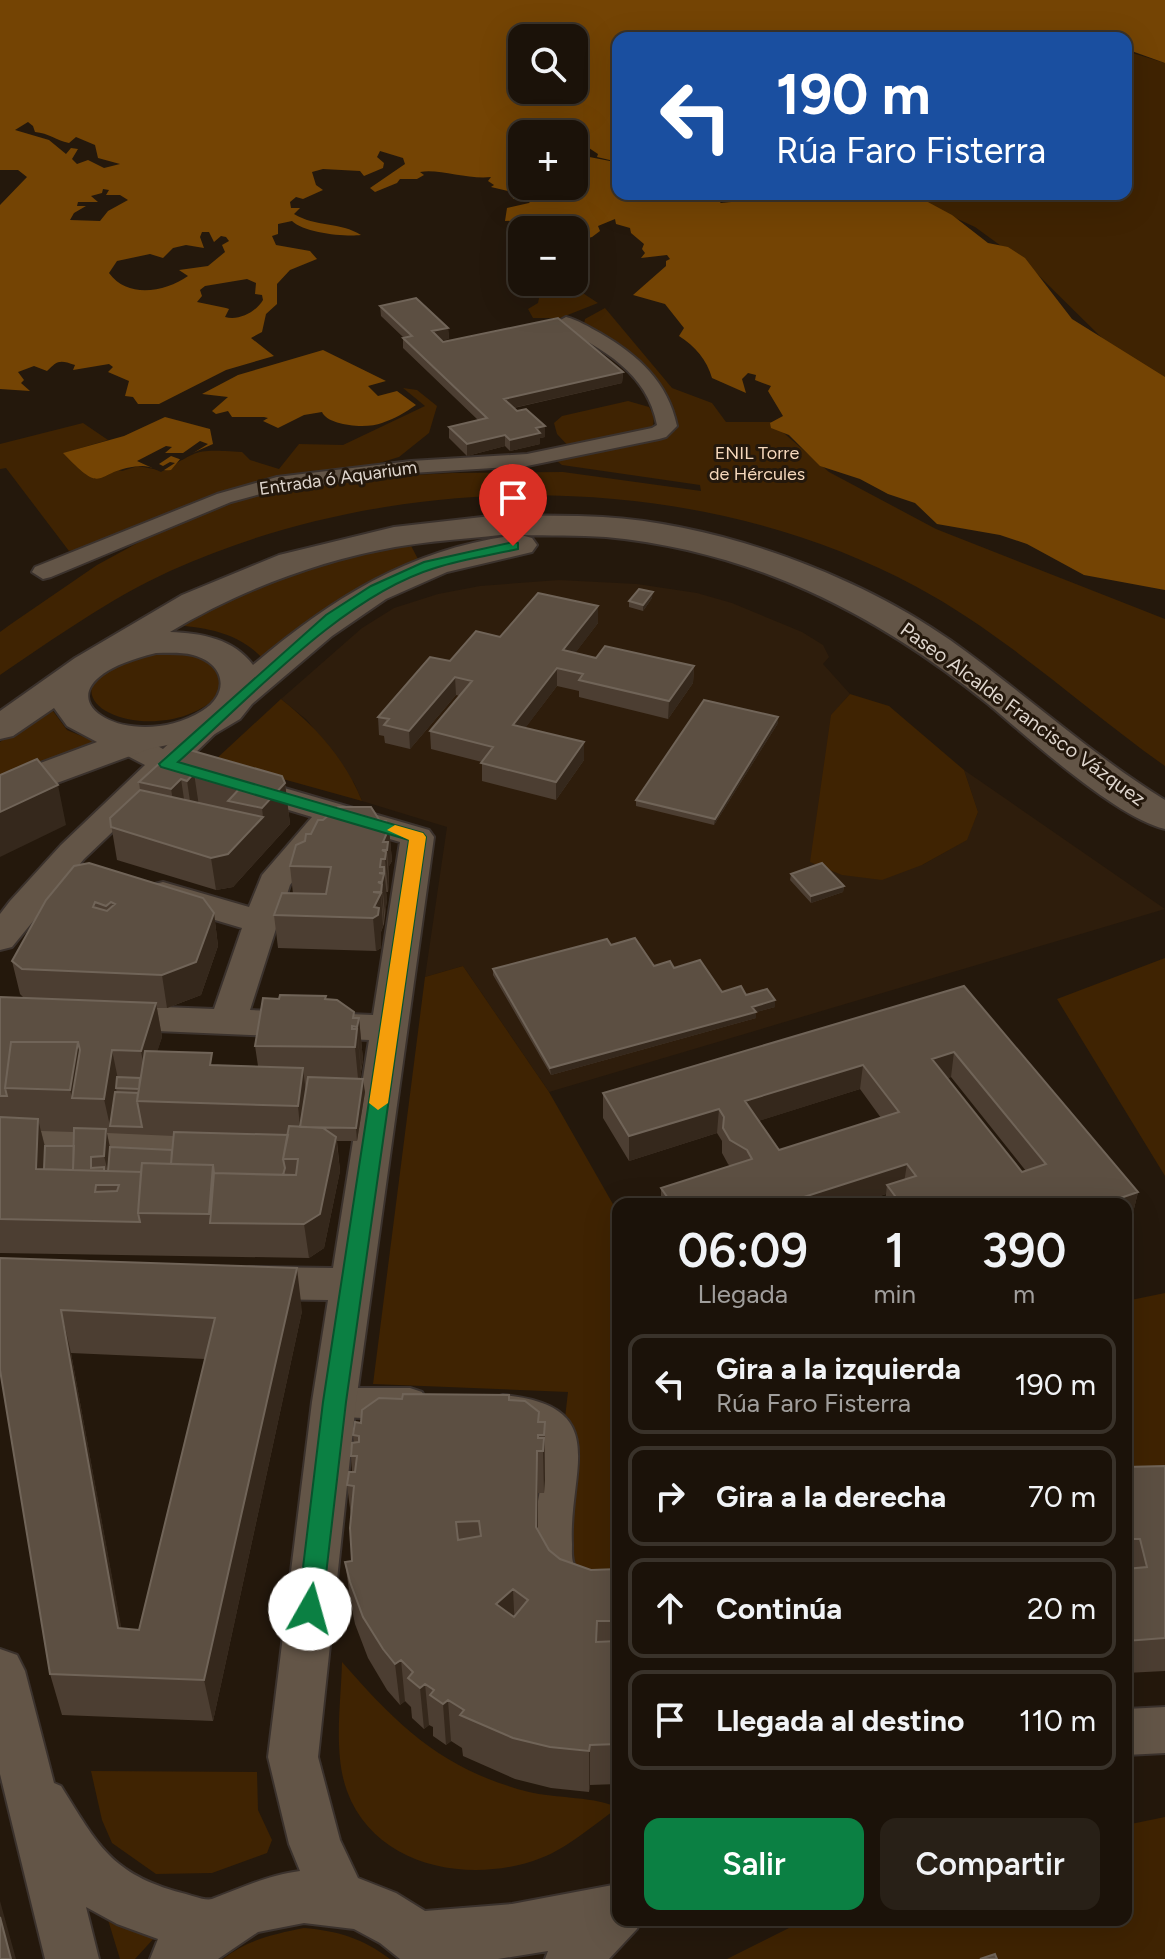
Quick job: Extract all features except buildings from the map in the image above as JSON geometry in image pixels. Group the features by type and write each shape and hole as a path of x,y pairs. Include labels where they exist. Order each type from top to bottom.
{"main road":[{"name":"Paseo Alcalde Francisco Vázquez","path":"0,728 132,637 210,593 294,560 351,545 462,526 559,525 653,534 746,554 833,585 902,624 976,676 1050,739 1135,800 1165,817"},
{"name":"Paseo Alcalde Francisco Vázquez","path":"226,708 331,618 376,589 429,565 513,546 565,543 631,547 693,557 770,582 825,606 876,636 1045,766 1138,833 1165,847"},
{"path":"0,792 192,730 226,708 243,681 238,667 225,656 206,647 156,642 97,660 75,679 69,693 71,707 89,724 140,745"}],"street":[{"name":"Entrada ó Aquarium","path":"43,572 224,498 277,483 382,470 553,457 659,433 667,426 666,417 637,367 627,357 566,322"},
{"path":"0,939 15,917 64,863 140,745 332,812 417,837 334,1402 293,1757 315,1844 340,1898"},
{"path":"228,1022 274,883 332,812"},
{"path":"64,863 261,922"},
{"path":"75,1015 389,1028"},
{"path":"0,1142 265,1150"},
{"path":"327,1152 371,1154"},
{"path":"218,1282 352,1284"},
{"path":"334,1402 455,1404 530,1412 545,1419 556,1430 562,1444 553,1536 554,1560 561,1578 577,1588 599,1594 612,1591"},
{"path":"0,1671 72,1959"},
{"path":"1132,1732 1165,1730"},
{"path":"23,1771 79,1861 98,1883 194,1944 253,1907 296,1897 340,1898 383,1912 428,1948 612,1913"},
{"path":"572,1959 612,1915"}],"shaded area":[{"path":"0,0 1165,0 1165,63 1132,51 1132,32 612,32 612,161 597,157 598,154 588,148 588,120 508,120 508,191 491,187 494,185 488,181 491,177 420,172 424,175 417,179 400,179 375,192 370,188 405,164 403,158 380,151 377,157 384,163 383,168 364,176 360,171 323,169 312,172 316,185 323,190 303,199 296,197 290,202 291,208 300,208 294,214 361,235 315,231 292,221 278,224 278,234 272,236 276,245 310,251 317,259 290,270 277,284 277,304 266,314 262,332 251,338 274,356 226,370 159,404 138,404 133,397 125,396 129,381 108,372 113,367 109,364 73,370 75,365 62,362 47,371 34,366 18,372 24,380 21,383 30,391 0,389 0,205 27,177 18,170 0,170","holes":["28,122 35,132 64,142 69,143 76,137 95,145 98,158 120,164 104,168 88,160 77,164 72,159 78,149 71,148 66,154 49,140 15,130","103,189 109,190 106,195 120,195 128,200 108,211 100,221 70,220 74,213 86,206 77,206 78,202 98,202 91,196 102,193","202,232 209,232 214,242 221,236 226,237 229,241 222,245 225,252 208,266 179,270 188,276 179,282 158,289 136,290 126,287 109,273 117,261 150,254 163,258 173,248 186,245 204,248 200,237","247,279 256,283 255,294 262,295 263,300 247,314 236,318 225,317 229,309 197,302 202,296 200,290 205,286"]},
{"path":"588,157 612,162 612,200 718,200 721,203 741,201 739,200 923,200 952,215 988,243 1008,247 1025,258 1072,319 1165,377 1165,590 1084,575 1027,544 1000,535 937,524 915,503 888,494 860,479 820,466 789,435 771,428 770,423 783,416 768,391 771,386 755,380 756,375 748,373 742,379 746,393 712,378 700,354 679,336 684,328 665,304 633,295 666,266 666,261 670,259 667,255 641,258 645,253 642,249 644,244 631,233 630,228 616,224 615,219 598,226 600,231 588,238 588,216 508,216 508,221 505,221 507,208 532,200 588,200"},
{"path":"323,350 386,381 368,386 378,396 397,391 416,405 375,425 340,423 322,412 304,415 278,428 263,421 268,418 264,417 232,417 228,411 216,414 212,411 228,397 202,394 238,375"},
{"path":"165,417 210,429 213,444 181,458 171,470 140,466 100,478 87,475 63,453 124,436"},
{"path":"559,580 637,584 697,593 732,603 802,632 823,645 829,657 823,664 850,694 831,716 922,865 966,840 978,812 964,770 1165,909 549,1092 463,966 425,977 447,827 362,801 354,783 307,720 281,699 362,628 394,608 438,594 480,586"}],"green space":[{"path":"1132,53 1165,63 1165,386 1102,338 1030,267 975,227 916,200 1132,200"},
{"path":"539,296 587,296 598,303 560,318 533,318 528,309 538,303"},
{"name":"ENIL Torre de Hércules","path":"605,308 672,388 712,403 726,422 771,422 829,472 936,529 1165,619 1165,766 1012,648 915,586 828,547 737,519 641,502 544,495 447,499 351,513 258,537 147,582 0,675 0,632 97,565 165,528 248,496 282,487 337,479 452,473 563,472 701,491 700,485 562,465 557,461 662,437 676,430 675,414 657,383 628,356 584,324 585,319"},
{"path":"403,388 417,390 437,406 429,433 399,457 376,464 285,477 231,489 90,547 69,551 6,468 0,469 0,444 83,423 108,440 64,453 122,471 138,466 164,471 193,454 216,451 242,452 250,460 279,469 299,444 343,445 425,406"},
{"path":"628,401 649,407 654,416 653,428 571,449 557,434 554,423 562,416"},
{"path":"408,540 419,561 355,592 263,659 232,637 196,627 170,625 251,583"},
{"path":"146,652 190,652 221,667 222,692 200,709 174,719 147,721 123,718 104,710 93,698 93,684 110,665"},
{"path":"850,694 889,706 964,770 978,812 967,840 922,865 882,880 842,875 810,862 831,715"},
{"path":"281,699 328,745 347,771 362,801 215,760"},
{"path":"50,707 67,730 101,744 0,782 0,742"},
{"path":"1165,958 1165,1176 1057,999"},
{"path":"463,966 549,1092 612,1202 612,1589 561,1578 562,1444 568,1392 373,1384 425,977"},
{"path":"1165,1293 1165,1485 1132,1485 1132,1300"},
{"path":"342,1662 404,1726 447,1758 472,1772 529,1792 610,1804 612,1812 561,1848 514,1866 486,1870 429,1864 402,1853 379,1838 361,1817 343,1776 339,1711"},
{"path":"91,1771 257,1772 258,1810 272,1840 267,1853 212,1873 156,1874 112,1843 102,1820"},
{"path":"1165,1817 1165,1959 727,1959 793,1926 1132,1926 1132,1824"},
{"path":"105,1910 166,1925 135,1959 120,1959"},
{"path":"304,1928 349,1937 390,1959 223,1959 251,1942"}],"pier":[{"path":"200,441 208,444 182,460 171,456 159,464 175,463 161,472 137,461 166,446 172,447 165,453 183,453"}],"slow traffic":[{"path":"378,1103 417,837 395,830"}],"route":[{"path":"310,1609 334,1402 417,837 167,764 331,618 376,589 429,565 513,546"}]}
